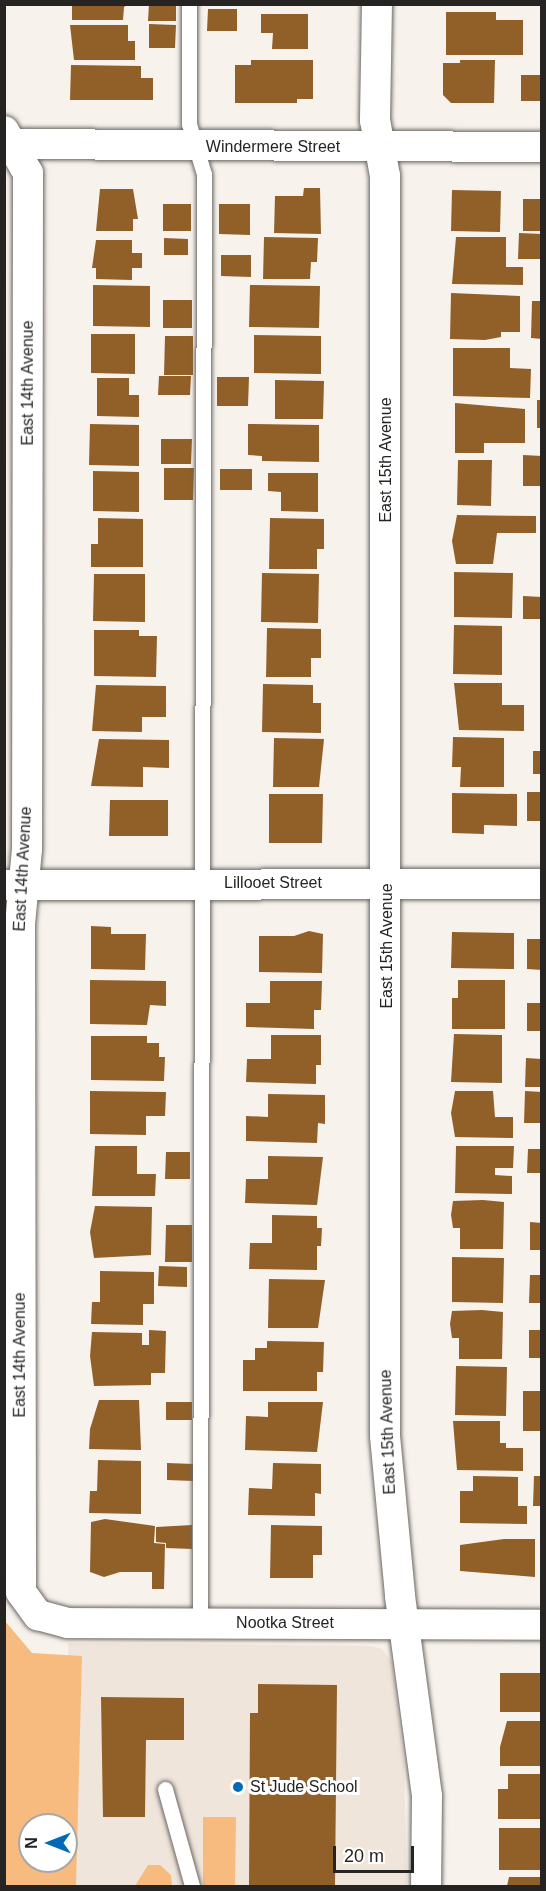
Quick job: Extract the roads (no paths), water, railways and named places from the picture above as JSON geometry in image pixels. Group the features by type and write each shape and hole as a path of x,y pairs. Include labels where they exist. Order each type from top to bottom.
{"street":[{"name":"East 15th Avenue","path":"377,4 378,147 385,176 387,883 385,1436 404,1624 427,1796 426,1887"},
{"name":"Windermere Street","path":"7,139 198,147 542,147"},
{"name":"East 14th Avenue","path":"7,139 28,173 27,849 14,886 20,1580 21,1592 32,1610"},
{"name":"Lillooet Street","path":"14,886 203,883 542,884"},
{"name":"Nootka Street","path":"32,1610 45,1619 67,1623 542,1625"}],"lane":[{"path":"189,4 189,124 198,147 204,174 200,1622"},
{"path":"165,1789 192,1887"}],"place":[{"name":"St Jude School","path":"238,1787"}]}
